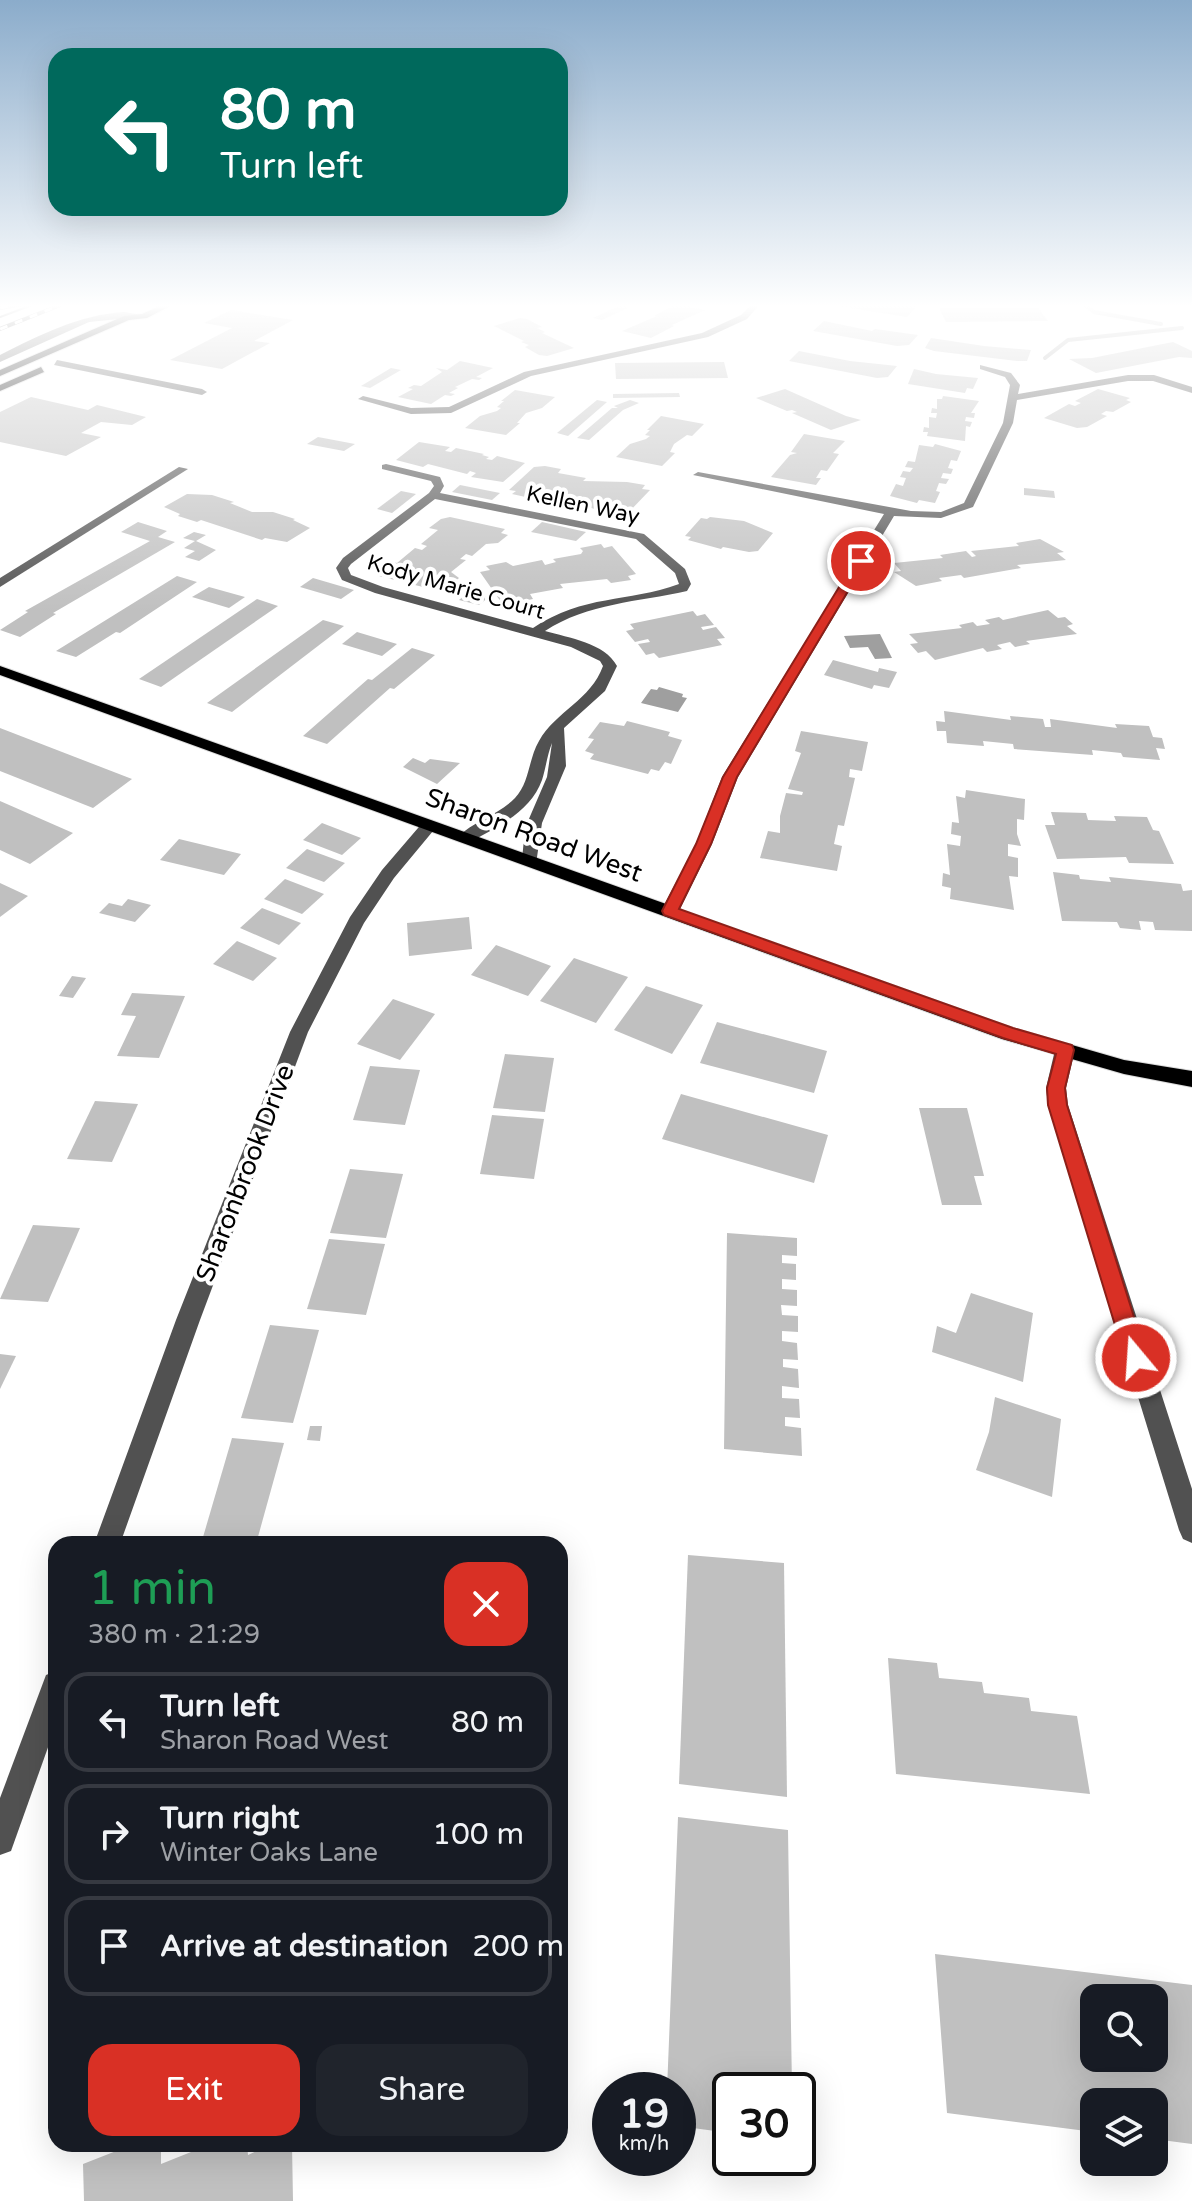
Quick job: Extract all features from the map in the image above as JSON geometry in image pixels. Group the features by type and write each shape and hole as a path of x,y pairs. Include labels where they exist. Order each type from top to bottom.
{"main road":[{"name":"Sharon Road West","path":"0,670 1009,1034 1124,1067 1192,1079"}],"street":[{"path":"389,407 410,413 463,407"},
{"path":"698,475 891,512 944,515 969,505 1008,423 1011,407"},
{"path":"386,467 436,479 439,486 433,495"},
{"path":"0,583 183,469"},
{"name":"Kody Marie Court","path":"433,495 347,561 342,568 346,577 379,590 595,651 606,658 610,666 603,686 545,743 530,792 497,821 466,837"},
{"name":"Kellen Way","path":"433,495 640,536 681,572 685,584 683,588 591,605 561,615 534,633"},
{"path":"670,911 704,844 730,777 891,512"},
{"path":"530,860 532,832 548,796 562,747 557,728"},
{"path":"540,765 557,766"},
{"path":"530,792 548,796"},
{"name":"Sharonbrook Drive","path":"110,1536 188,1320 299,1032 356,921 388,874 430,825"},
{"path":"1065,1050 1056,1088 1058,1105 1192,1530"},
{"path":"0,1840 48,1707"}],"shaded area":[{"path":"880,634 892,658 875,659 868,647 850,648 844,636"},
{"path":"659,687 687,698 678,712 641,703 651,689 657,690"}],"building":[{"path":"11,407 74,407 88,410 104,407 146,417 132,425 101,422 81,433 101,437 66,456 0,442 0,412"},
{"path":"497,407 544,407 526,413 506,435 465,428 480,416 501,408"},
{"path":"589,407 602,407 568,436 557,433"},
{"path":"615,407 631,407 589,440 577,438 612,408 618,408"},
{"path":"777,407 825,407 861,420 831,430 792,413 797,412"},
{"path":"975,407 971,413 975,413 974,418 966,417 965,421 972,422 970,427 966,426 965,441 927,436 928,432 923,432 924,427 929,428 929,417 936,418 937,413 931,413 932,408"},
{"path":"1064,407 1123,407 1113,412 1106,411 1101,414 1107,416 1087,427 1077,428 1044,418"},
{"path":"661,416 704,424 692,436 687,435 674,444 670,452 675,453 662,466 616,457 630,444 650,436 645,435 650,430 647,430"},
{"path":"804,434 845,441 833,453 839,454 827,471 821,470 816,478 821,478 816,485 771,477 790,455 797,453 791,452"},
{"path":"318,437 355,444 344,451 307,444"},
{"path":"419,442 450,447 445,451 451,452 456,448 484,454 489,457 486,459 492,460 497,456 525,463 503,482 471,477 476,473 470,471 467,474 396,460"},
{"path":"935,444 961,451 957,461 951,460 948,468 953,469 951,474 943,473 941,478 949,479 946,484 939,483 936,491 940,492 935,503 919,500 917,503 890,496 896,484 903,486 906,478 900,477 903,471 910,472 913,468 905,467 908,461 915,462 919,445 933,447"},
{"path":"534,467 561,469 558,473 586,478 583,481 627,482 645,485 642,489 650,490 627,514 618,512 615,515 571,502 575,499 540,495 530,498 512,494 516,491 509,490"},
{"path":"460,485 500,493 492,500 452,492"},
{"path":"1024,488 1054,491 1055,498 1024,495"},
{"path":"401,491 416,494 392,513 377,509"},
{"path":"187,494 212,495 252,512 273,512 295,519 310,528 287,542 262,540 201,520 197,522 178,516 180,514 164,507"},
{"path":"450,517 505,529 501,533 508,535 498,543 486,544 472,556 466,554 460,559 466,560 451,572 459,578 448,587 441,585 435,590 379,576 384,572 376,570 388,561 397,563 415,548 422,550 427,546 421,544 438,530 429,528 441,519"},
{"path":"701,518 744,521 773,533 758,551 749,552 721,549 688,540 691,537 685,536"},
{"path":"138,522 167,531 158,537 175,542 53,613 56,614 20,637 0,630 28,612 25,611 150,541 121,532"},
{"path":"542,522 586,532 576,541 531,532"},
{"path":"194,532 206,535 196,541 216,550 199,561 185,557 195,551 184,548 195,541 183,538"},
{"path":"1040,539 1064,552 1057,553 1066,560 1017,565 1021,568 964,578 961,575 939,578 942,581 916,586 894,572 901,571 894,563 943,558 940,555 966,551 972,557 976,556 971,551 1019,546 1016,543"},
{"path":"601,544 604,548 612,546 636,574 628,576 631,580 560,584 563,588 530,594 533,599 513,603 510,600 501,602 480,572 490,570 486,566 506,562 513,566 542,560 545,565 556,562 553,559 581,554 583,551 580,548"},
{"path":"177,576 197,582 120,633 116,632 76,657 56,651"},
{"path":"313,578 354,590 341,599 300,587"},
{"path":"209,587 245,597 229,608 192,597"},
{"path":"469,591 489,597 479,605 459,600"},
{"path":"257,599 278,606 161,687 139,679"},
{"path":"1048,610 1058,618 1065,617 1073,624 1067,626 1077,634 1026,641 1030,644 1015,647 1010,642 997,645 1002,649 987,652 983,648 935,660 926,651 918,653 910,644 918,643 909,634 962,628 959,625 973,622 977,626 990,624 985,620 999,617 1003,620"},
{"path":"693,611 697,616 705,614 714,625 701,627 703,630 716,627 725,638 717,639 722,645 659,658 654,653 646,655 638,644 650,642 648,639 635,642 626,631 634,629 630,624"},
{"path":"323,620 344,626 232,712 207,703"},
{"path":"357,632 397,644 382,656 342,644"},
{"path":"412,648 435,655 394,689 390,688 327,744 303,736 368,679 372,680"},
{"path":"833,660 878,672 879,668 897,672 889,688 874,685 872,689 824,675"},
{"path":"944,711 1011,720 1010,716 1043,719 1045,727 1051,727 1050,719 1117,728 1115,724 1149,726 1153,737 1162,738 1165,749 1156,748 1160,760 1123,757 1121,753 1092,750 1093,755 1014,749 1013,744 983,741 984,746 947,743 946,731 937,731 936,721 945,722"},
{"path":"627,721 670,732 668,736 682,740 671,764 665,762 659,771 651,769 648,774 590,759 594,754 585,751 594,739 588,738 600,722 624,726"},
{"path":"0,728 132,779 93,808 0,771"},
{"path":"801,731 868,742 862,771 850,769 849,777 855,778 844,826 838,825 834,844 842,846 837,871 760,858 768,831 780,833 780,816 786,793 802,795 803,792 788,789 801,753 795,751"},
{"path":"413,758 425,763 430,759 460,763 437,784 403,767"},
{"path":"966,790 1025,799 1024,820 1017,819 1021,846 1008,844 1008,856 1018,858 1018,877 1009,876 1014,910 950,899 951,888 942,886 943,873 950,875 947,844 960,846 961,836 951,834 952,822 959,823 956,796 965,798"},
{"path":"0,801 73,833 30,864 0,850"},
{"path":"1051,812 1086,813 1088,820 1116,821 1114,816 1147,817 1153,830 1159,831 1174,864 1129,863 1126,857 1057,859 1045,825 1055,825"},
{"path":"322,823 361,838 342,855 303,840"},
{"path":"179,839 241,854 224,875 160,860"},
{"path":"307,849 345,863 324,882 286,868"},
{"path":"1053,872 1111,882 1109,877 1181,884 1183,891 1192,890 1192,931 1155,930 1153,922 1139,921 1141,930 1120,928 1117,922 1062,921"},
{"path":"285,879 324,894 302,914 264,899"},
{"path":"0,883 28,896 0,917"},
{"path":"128,899 151,905 135,922 99,913 109,903 122,906"},
{"path":"262,908 301,923 279,945 240,928"},
{"path":"469,917 472,949 409,956 407,923"},
{"path":"237,941 277,958 253,981 213,964"},
{"path":"496,945 551,966 528,996 471,975"},
{"path":"574,958 628,977 596,1023 540,1001"},
{"path":"72,976 86,978 73,998 59,996"},
{"path":"646,986 703,1005 672,1054 614,1030"},
{"path":"132,993 185,996 159,1058 117,1056 136,1016 121,1015"},
{"path":"393,999 435,1014 400,1060 357,1044"},
{"path":"717,1022 827,1051 814,1093 700,1063"},
{"path":"505,1054 554,1058 545,1112 493,1108"},
{"path":"370,1066 420,1070 405,1125 353,1120"},
{"path":"681,1094 828,1135 814,1183 662,1139"},
{"path":"95,1101 138,1104 112,1162 67,1159"},
{"path":"919,1108 967,1108 984,1176 974,1176 982,1205 942,1205"},
{"path":"492,1115 544,1119 534,1179 480,1174"},
{"path":"350,1169 403,1174 386,1238 330,1233"},
{"path":"33,1225 80,1228 48,1302 0,1299"},
{"path":"727,1233 797,1238 797,1256 782,1255 782,1263 796,1264 796,1280 782,1279 782,1289 797,1290 797,1306 781,1305 782,1315 798,1316 798,1332 782,1331 782,1341 797,1343 798,1360 783,1359 783,1367 798,1369 799,1388 782,1386 782,1398 799,1399 800,1418 785,1417 785,1426 801,1428 802,1456 724,1449"},
{"path":"329,1239 385,1244 366,1315 307,1309"},
{"path":"971,1293 1033,1313 1023,1382 932,1352 937,1326 956,1333"},
{"path":"270,1325 319,1330 293,1423 241,1418"},
{"path":"0,1354 16,1356 0,1389"},
{"path":"995,1397 1061,1419 1052,1497 976,1470 989,1432"},
{"path":"310,1426 322,1426 320,1441 307,1440"},
{"path":"232,1438 284,1443 258,1536 203,1536"},
{"path":"688,1555 784,1563 787,1797 679,1784"},
{"path":"888,1658 937,1663 939,1678 982,1682 984,1693 1029,1698 1031,1711 1077,1716 1090,1794 896,1774"},
{"path":"678,1817 788,1830 792,2072 712,2072 712,2131 696,2128 696,2072 668,2072"},
{"path":"935,1954 1192,1985 1192,2144 1168,2141 1168,2088 1080,2088 1080,2130 947,2113"},
{"path":"114,2152 161,2152 161,2164 191,2152 248,2152 248,2155 254,2152 292,2152 293,2201 84,2201 83,2164"}],"route":[{"path":"861,561 730,777 704,844 670,911 1009,1034 1065,1050 1056,1088 1058,1105 1136,1358"}]}
